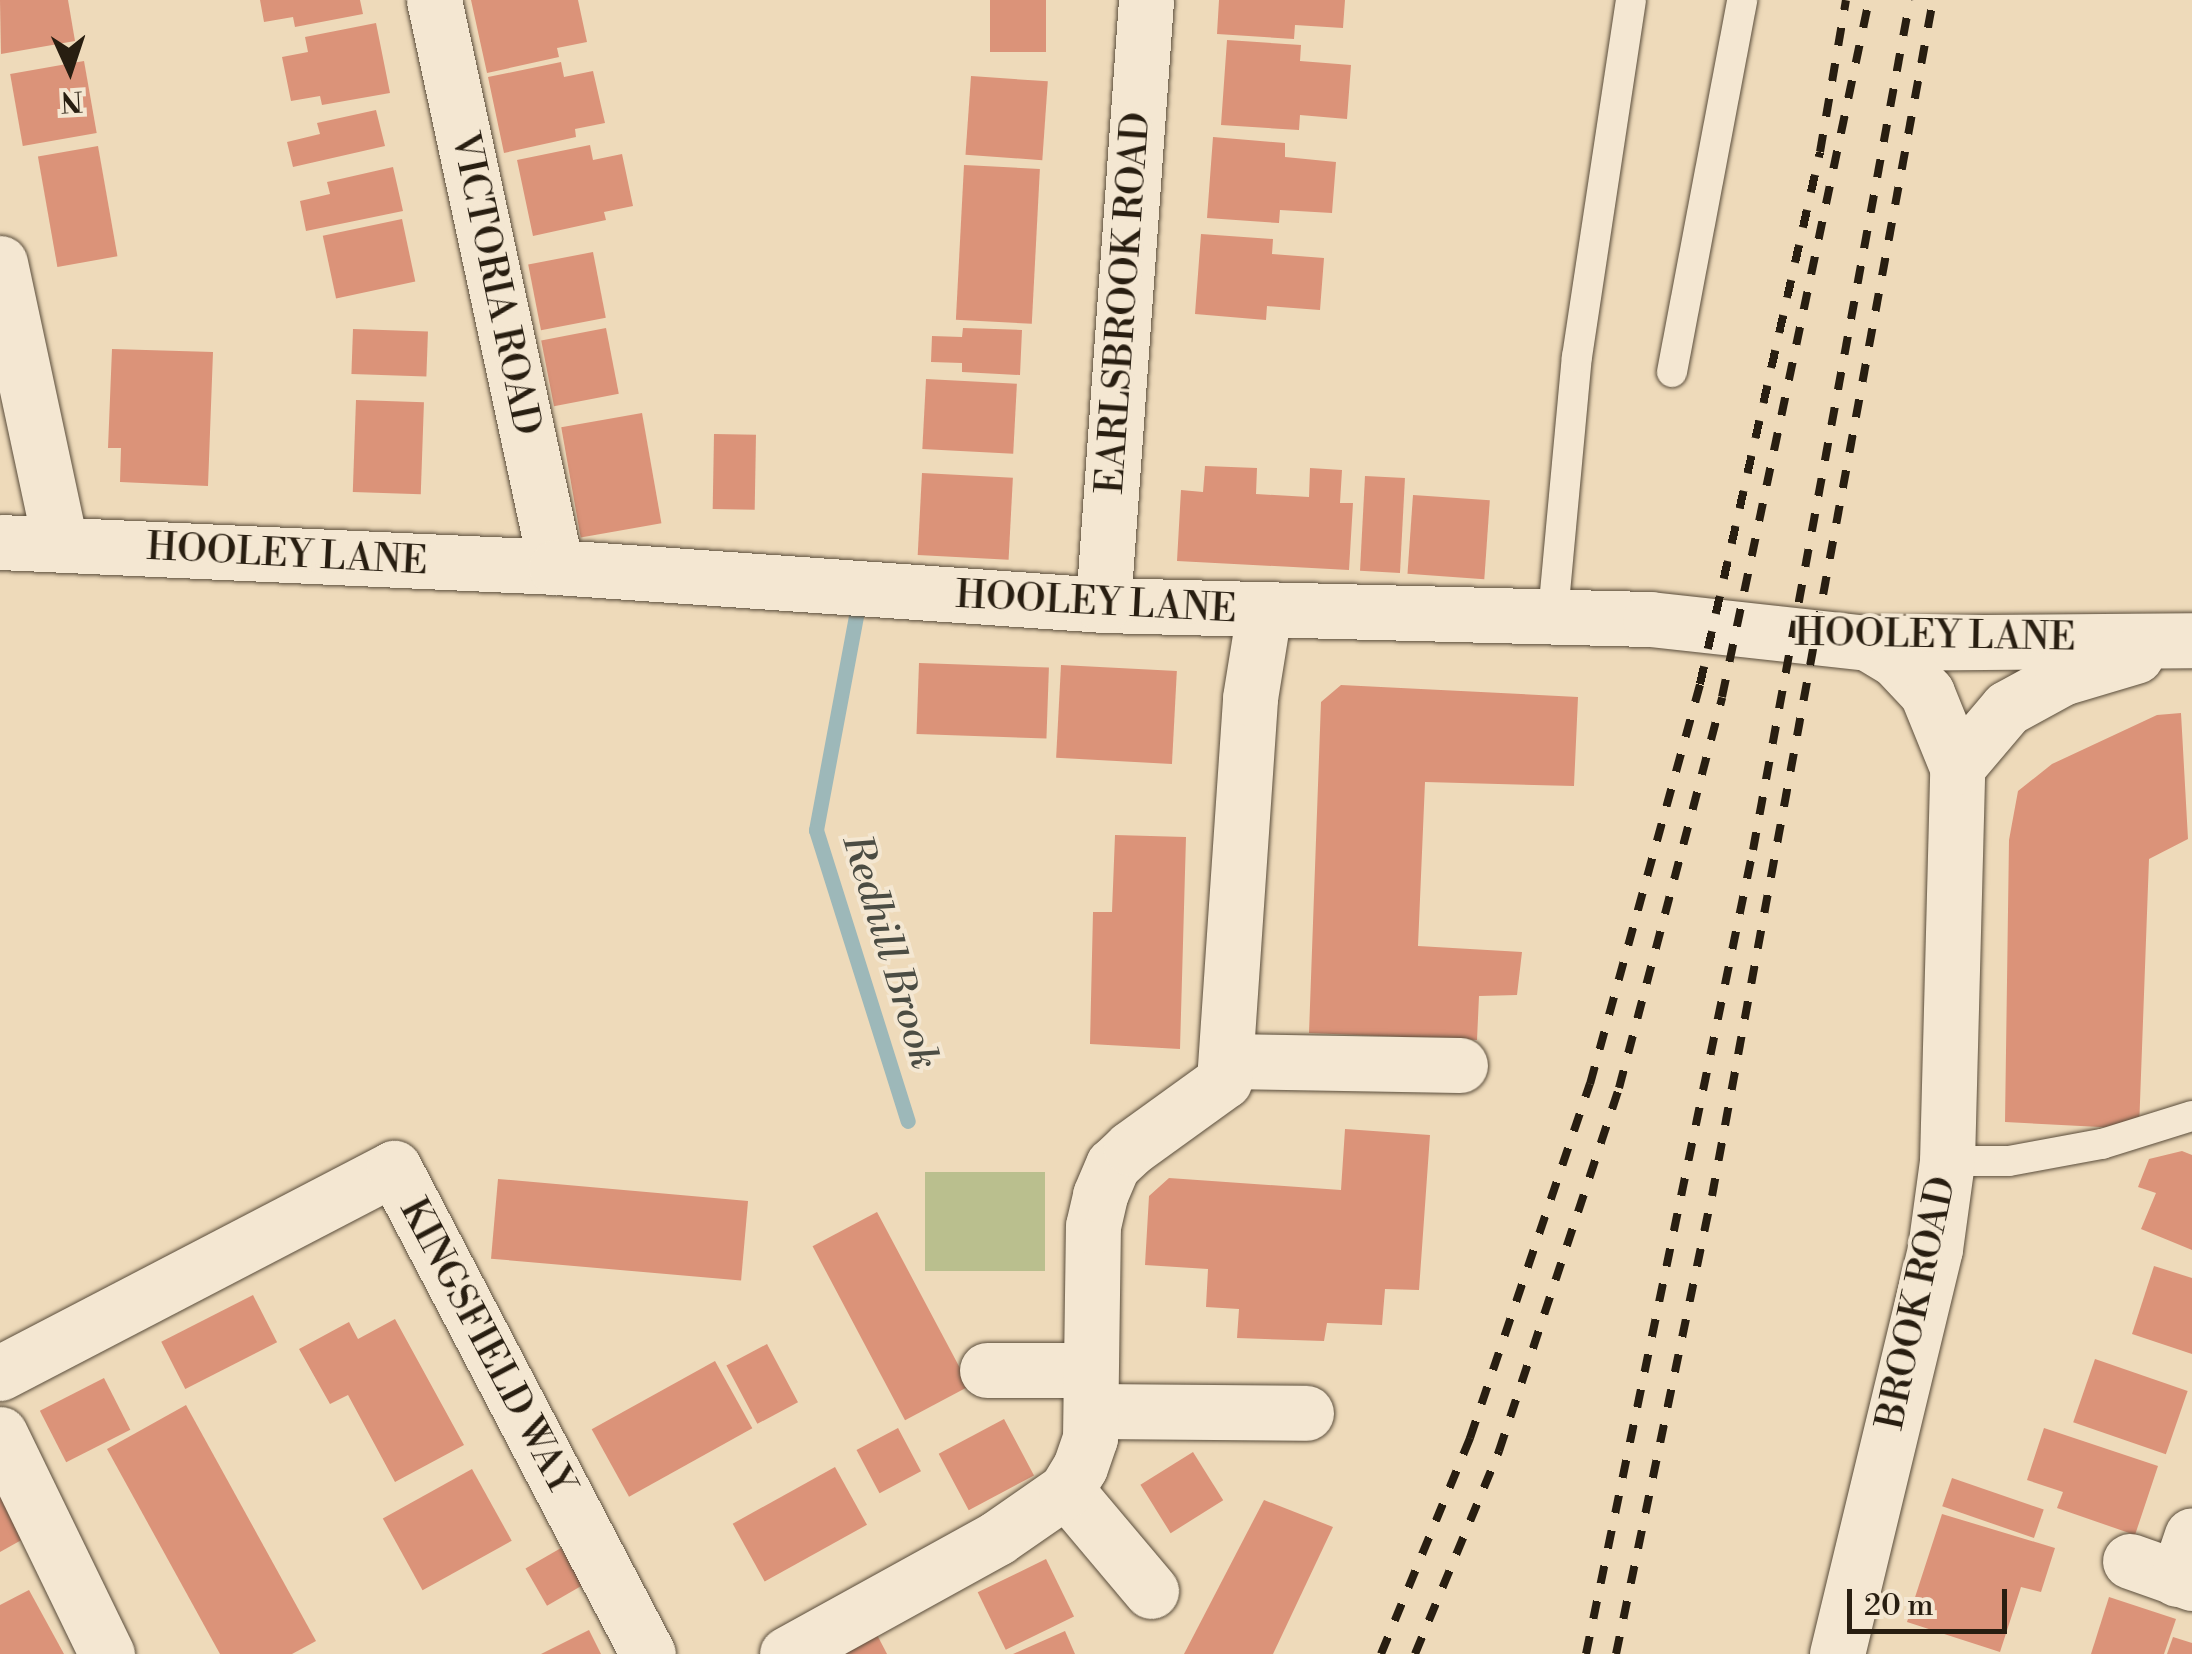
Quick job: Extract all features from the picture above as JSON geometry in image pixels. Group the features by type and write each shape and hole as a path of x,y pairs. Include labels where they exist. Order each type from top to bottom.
{"street":[{"name":"VICTORIA ROAD","path":"434,0 556,567"},
{"name":"EARLSBROOK ROAD","path":"1103,606 1146,0"},
{"path":"0,263 60,544"},
{"name":"HOOLEY LANE","path":"0,542 556,567 1103,606 1264,612 1553,614 1868,643 2190,640"},
{"path":"787,1654 997,1538 1066,1490 1090,1438 1093,1226 1113,1164 1204,1100 1224,1081 1250,698 1264,612"},
{"path":"1957,767 2007,708 2062,678 2190,640"},
{"name":"BROOK ROAD","path":"1845,1652 1935,1249 1947,1161 1957,767 1927,693 1868,643"},
{"path":"1228,1061 1460,1064"},
{"name":"KINGSFIELD WAY","path":"0,1373 394,1168 648,1654"},
{"path":"987,1370 1090,1390 1306,1412"},
{"path":"0,1434 107,1654"},
{"path":"1066,1490 1151,1592"}],"lane":[{"path":"1553,614 1577,357 1631,0"},
{"path":"1672,372 1742,0"},
{"path":"1947,1161 2009,1161 2102,1144 2192,1116"}],"green space":[{"path":"925,1172 1045,1172 1045,1271 925,1271"}],"building":[{"path":"0,0 68,0 75,41 1,54"},
{"path":"260,0 360,0 363,14 295,27 293,17 264,22"},
{"path":"471,0 578,0 587,42 557,48 559,57 487,73"},
{"path":"990,0 1046,0 1046,52 990,52"},
{"path":"1219,0 1345,0 1343,28 1295,25 1294,39 1217,34"},
{"path":"376,23 390,93 322,105 320,96 291,101 282,57 308,52 305,37"},
{"path":"1227,40 1301,45 1300,61 1351,65 1347,119 1300,115 1299,130 1221,125"},
{"path":"84,61 97,133 23,146 10,74"},
{"path":"561,62 564,77 593,71 605,123 575,129 576,137 504,153 488,77"},
{"path":"971,76 1048,81 1042,160 965,155"},
{"path":"376,110 385,146 293,167 287,142 320,134 317,123"},
{"path":"1213,137 1285,143 1285,157 1336,162 1332,213 1280,210 1279,223 1207,218"},
{"path":"590,145 593,160 622,154 633,206 604,212 606,220 533,236 517,160"},
{"path":"98,146 117,256 57,267 38,157"},
{"path":"964,165 1040,169 1032,324 956,320"},
{"path":"393,167 403,211 306,231 300,201 330,194 327,182"},
{"path":"402,219 415,282 336,298 323,236"},
{"path":"1201,234 1273,239 1272,254 1324,258 1320,310 1267,306 1266,320 1195,314"},
{"path":"593,252 606,318 541,330 528,265"},
{"path":"606,328 619,394 554,406 541,341"},
{"path":"963,328 1022,330 1020,375 962,372 962,363 931,362 932,336 962,337"},
{"path":"353,329 428,332 426,377 351,374"},
{"path":"112,349 213,352 208,486 120,482 121,448 108,448"},
{"path":"926,379 1017,384 1013,454 922,449"},
{"path":"356,400 424,402 421,494 353,492"},
{"path":"642,413 661,523 581,538 561,427"},
{"path":"714,434 756,435 755,510 713,509"},
{"path":"1205,466 1257,468 1256,494 1309,497 1310,468 1342,470 1340,503 1353,503 1349,570 1177,561 1181,490 1203,492"},
{"path":"922,473 1013,478 1009,560 918,555"},
{"path":"1365,476 1405,478 1400,573 1360,571"},
{"path":"1413,495 1490,500 1484,579 1407,574"},
{"path":"919,663 1049,668 1046,738 917,734"},
{"path":"1061,665 1177,671 1172,764 1056,758"},
{"path":"1341,685 1578,697 1574,786 1425,782 1418,946 1522,952 1517,995 1479,996 1477,1040 1309,1033 1321,702"},
{"path":"2181,713 2188,839 2149,859 2139,1129 2005,1122 2009,840 2018,791 2052,764 2157,715"},
{"path":"1115,835 1186,837 1180,1049 1090,1044 1093,912 1112,912"},
{"path":"1345,1129 1430,1135 1419,1290 1385,1289 1382,1325 1327,1323 1324,1341 1237,1338 1239,1309 1206,1307 1208,1269 1145,1265 1149,1196 1169,1178 1341,1190"},
{"path":"2182,1151 2192,1155 2192,1250 2141,1229 2156,1193 2138,1187 2149,1159"},
{"path":"498,1179 748,1201 741,1281 491,1259"},
{"path":"877,1212 969,1386 905,1420 813,1246"},
{"path":"2154,1266 2192,1278 2192,1354 2132,1334"},
{"path":"253,1295 277,1342 185,1389 161,1342"},
{"path":"395,1319 464,1445 395,1482 348,1395 330,1404 299,1349 349,1322 358,1339"},
{"path":"767,1344 798,1402 757,1424 726,1366"},
{"path":"2095,1359 2188,1391 2166,1454 2073,1422"},
{"path":"715,1361 752,1428 629,1497 592,1429"},
{"path":"104,1378 130,1430 66,1462 40,1411"},
{"path":"186,1405 316,1641 292,1654 220,1654 107,1449"},
{"path":"1004,1419 1034,1476 969,1510 939,1454"},
{"path":"898,1428 921,1471 880,1493 857,1450"},
{"path":"2044,1428 2158,1466 2135,1535 2057,1508 2063,1492 2027,1480"},
{"path":"1193,1452 1223,1500 1171,1533 1140,1485"},
{"path":"835,1467 867,1525 765,1581 733,1524"},
{"path":"472,1469 512,1541 423,1590 383,1518"},
{"path":"1952,1478 2044,1510 2034,1538 1942,1506"},
{"path":"0,1493 25,1538 0,1552"},
{"path":"1264,1500 1333,1527 1273,1654 1184,1654"},
{"path":"1942,1514 2055,1548 2041,1592 2021,1587 2000,1652 1907,1622"},
{"path":"561,1548 582,1585 547,1606 525,1568"},
{"path":"1046,1559 1074,1617 1006,1650 978,1592"},
{"path":"29,1590 64,1654 0,1654 0,1605"},
{"path":"2109,1597 2176,1619 2164,1654 2091,1654"},
{"path":"873,1627 887,1654 813,1654"},
{"path":"589,1630 601,1654 541,1654"},
{"path":"1065,1631 1075,1654 1013,1654"},
{"path":"2173,1637 2192,1643 2192,1654 2167,1654"}],"waterway":[{"name":"Redhill Brook","path":"859,600 816,830 908,1121"}],"railway":[{"path":"1381,1654 1470,1438 1590,1084 1700,684 1820,152 1846,0"},
{"path":"1415,1654 1499,1451 1619,1088 1722,697 1869,0"},
{"path":"1586,1654 1753,850 1910,0"},
{"path":"1616,1654 1712,1196 1933,0"}]}
